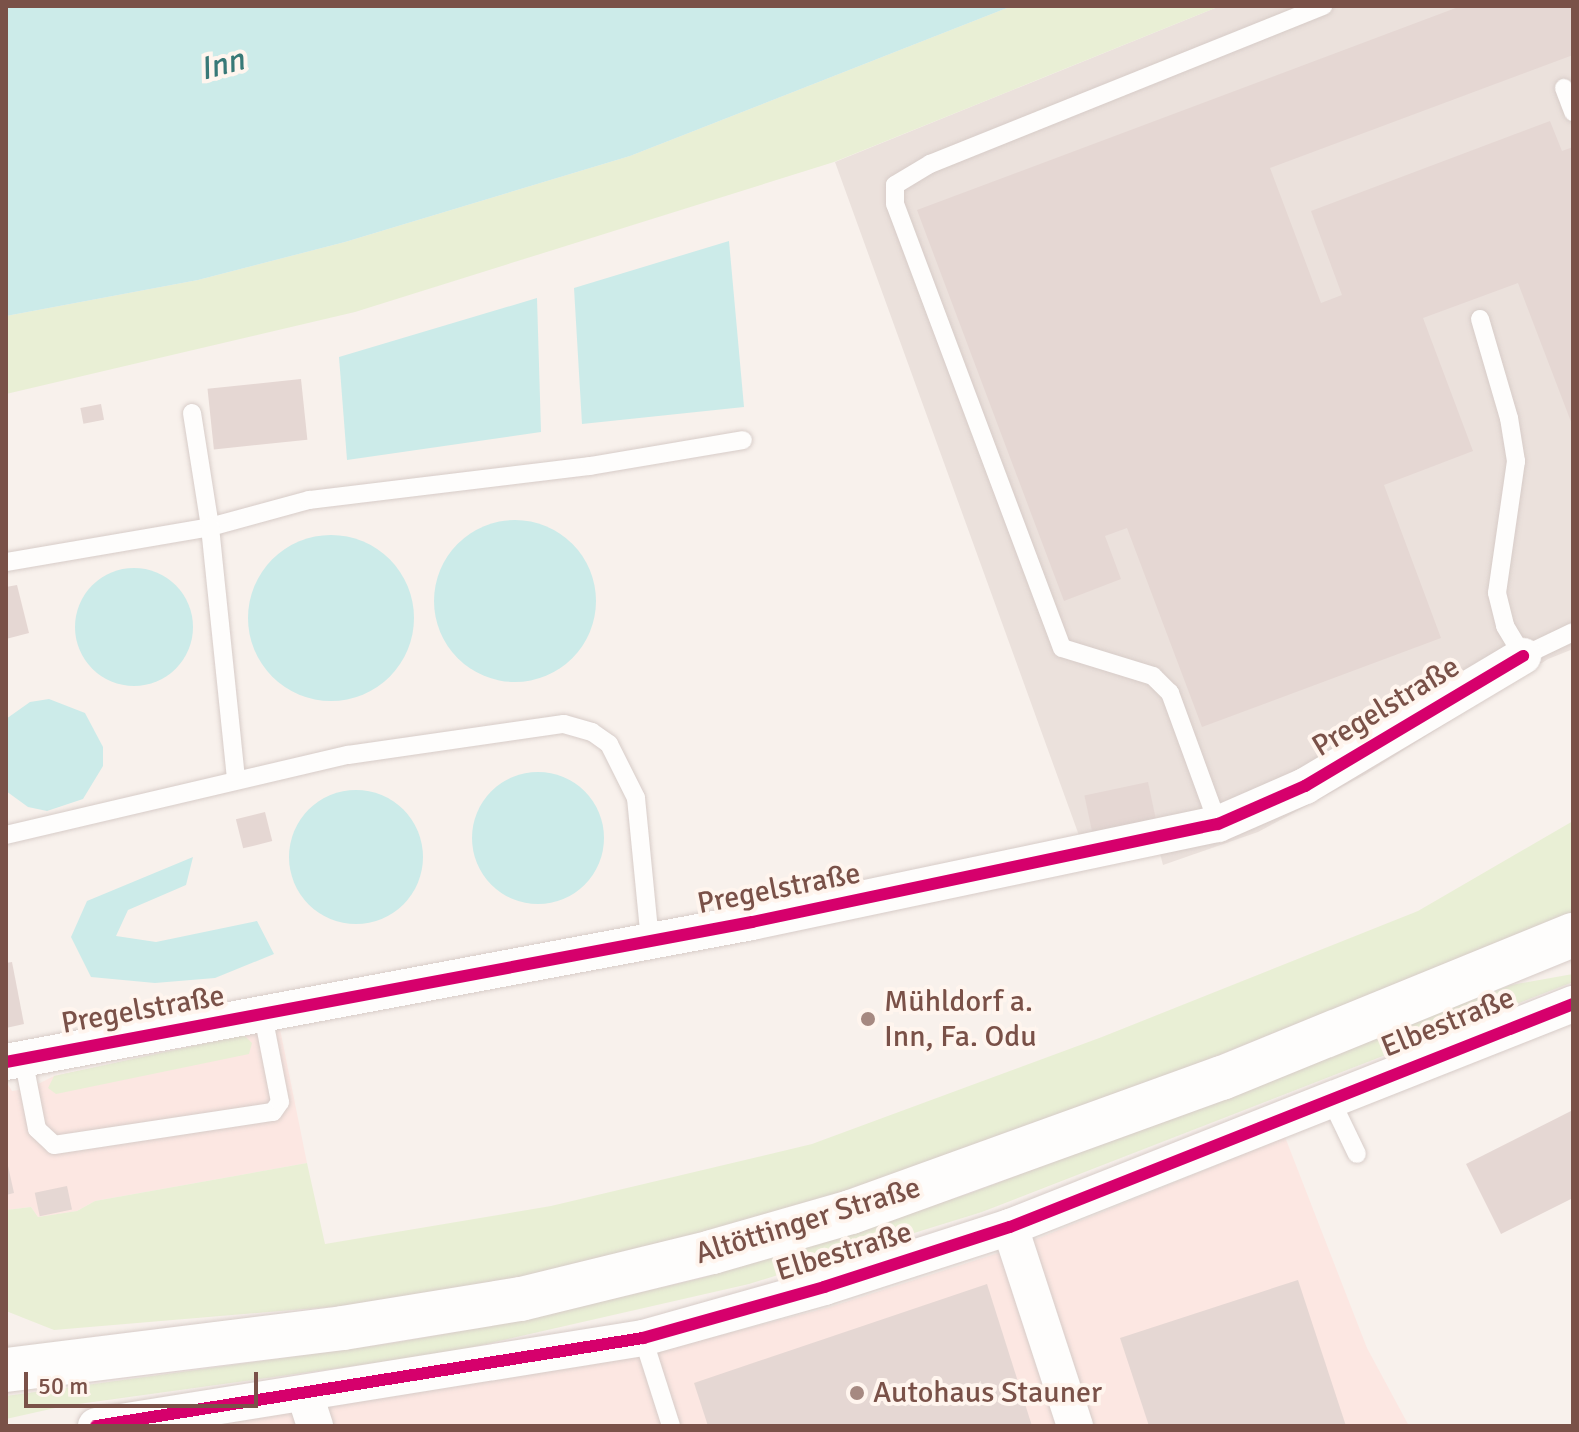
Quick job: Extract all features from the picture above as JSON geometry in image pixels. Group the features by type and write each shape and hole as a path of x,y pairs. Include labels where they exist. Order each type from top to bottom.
{"main road":[{"name":"Altöttinger Straße","path":"6,1370 343,1328 521,1299 712,1252 851,1212 1222,1078 1573,935"}],"street":[{"name":"Pregelstraße","path":"15,1060 650,941 1218,824 1305,786 1523,656"},
{"name":"Elbestraße","path":"96,1426 310,1411 643,1338 824,1287 1010,1227 1573,1004"},
{"path":"1010,1227 1075,1426"}],"lane":[{"path":"1218,824 1170,693 1153,676 1062,648 895,204 895,185 930,164 1324,6"},
{"path":"1564,88 1573,112"},
{"path":"1480,319 1509,418 1516,461 1497,593 1505,626 1523,656 1573,632"},
{"path":"192,413 210,527 236,779"},
{"path":"6,562 210,527 309,500 590,466 743,440"},
{"path":"6,835 348,755 552,726 592,732 609,744 636,798 650,941"},
{"path":"15,1060 37,1129 54,1145 273,1112 280,1102 263,1015"},
{"path":"1330,1098 1357,1154"},
{"path":"643,1338 671,1426"}],"shaded area":[{"path":"1220,6 1573,6 1573,649 1548,659 1366,774 1258,832 1163,865 1152,823 1081,841 835,162"},
{"path":"280,1029 307,1163 95,1201 77,1211 38,1217 31,1207 6,1210 6,1081 12,1091 28,1089 54,1076"},
{"path":"1285,1137 1367,1348 1409,1426 180,1426 674,1347 830,1307 1017,1247"}],"green space":[{"path":"1012,6 1220,6 834,162 355,312 6,394 6,316 198,280 345,242 630,156"},
{"path":"1573,821 1573,913 935,1169 581,1267 389,1302 54,1330 6,1311 6,1210 31,1207 38,1217 77,1211 95,1201 307,1163 325,1244 551,1206 812,1144 1102,1037 1418,911"},
{"path":"1573,974 1573,982 982,1212 749,1284 447,1353 64,1406 6,1419 6,1396 393,1343 522,1320 702,1278 971,1193 1511,985"},
{"path":"244,1035 252,1043 249,1054 56,1094 48,1088 54,1076"}],"water":[{"name":"Inn","path":"6,6 1012,6 630,156 345,242 198,280 6,316"},
{"path":"729,241 744,407 582,424 574,288"},
{"path":"537,298 541,432 347,460 339,357"},
{"path":"515,520 546,526 572,544 590,570 596,601 590,632 572,658 546,676 515,682 484,676 458,658 440,632 434,601 440,570 458,544 484,526"},
{"path":"331,535 363,541 390,559 408,586 414,618 408,650 390,677 363,695 331,701 299,695 272,677 254,650 248,618 254,586 272,559 299,541"},
{"path":"134,568 157,572 176,585 189,604 193,627 189,650 176,669 157,682 134,686 111,682 92,669 79,650 75,627 79,604 92,585 111,572"},
{"path":"49,699 85,713 103,747 103,766 83,799 47,811 28,807 6,791 6,719 30,702"},
{"path":"538,772 563,777 585,791 599,813 604,838 599,863 585,885 563,899 538,904 513,899 491,885 477,863 472,838 477,813 491,791 513,777"},
{"path":"356,790 382,795 403,810 418,831 423,857 418,883 403,904 382,919 356,924 330,919 309,904 294,883 289,857 294,831 309,810 330,795"},
{"path":"193,857 186,885 128,910 116,936 156,942 257,921 274,954 215,978 155,983 91,977 71,937 87,901"}],"building":[{"path":"1461,6 1573,6 1573,55 1270,168 1321,303 1342,295 1311,211 1550,121 1562,151 1573,147 1573,427 1518,283 1423,318 1473,451 1384,485 1441,638 1202,727 1127,528 1105,536 1121,579 1064,601 917,210"},
{"path":"301,379 307,440 214,449 208,389"},
{"path":"101,404 104,420 83,424 80,408"},
{"path":"17,585 29,633 6,639 6,587"},
{"path":"1148,782 1156,820 1093,834 1084,796"},
{"path":"265,812 272,841 243,848 236,819"},
{"path":"12,962 24,1024 6,1028 6,963"},
{"path":"1573,1110 1573,1198 1501,1234 1466,1164"},
{"path":"6,1157 14,1193 6,1195"},
{"path":"67,1186 72,1209 40,1216 35,1193"},
{"path":"1298,1280 1346,1426 1149,1426 1120,1338"},
{"path":"987,1284 1032,1426 708,1426 694,1383"}],"cycle path":[{"path":"6,1062 752,922 1218,824 1305,786 1523,656"},
{"path":"96,1426 643,1338 824,1287 1010,1227 1573,1004"}],"place":[{"name":"Mühldorf a. Inn, Fa. Odu","path":"868,1019"},
{"name":"Autohaus Stauner","path":"857,1393"}]}
